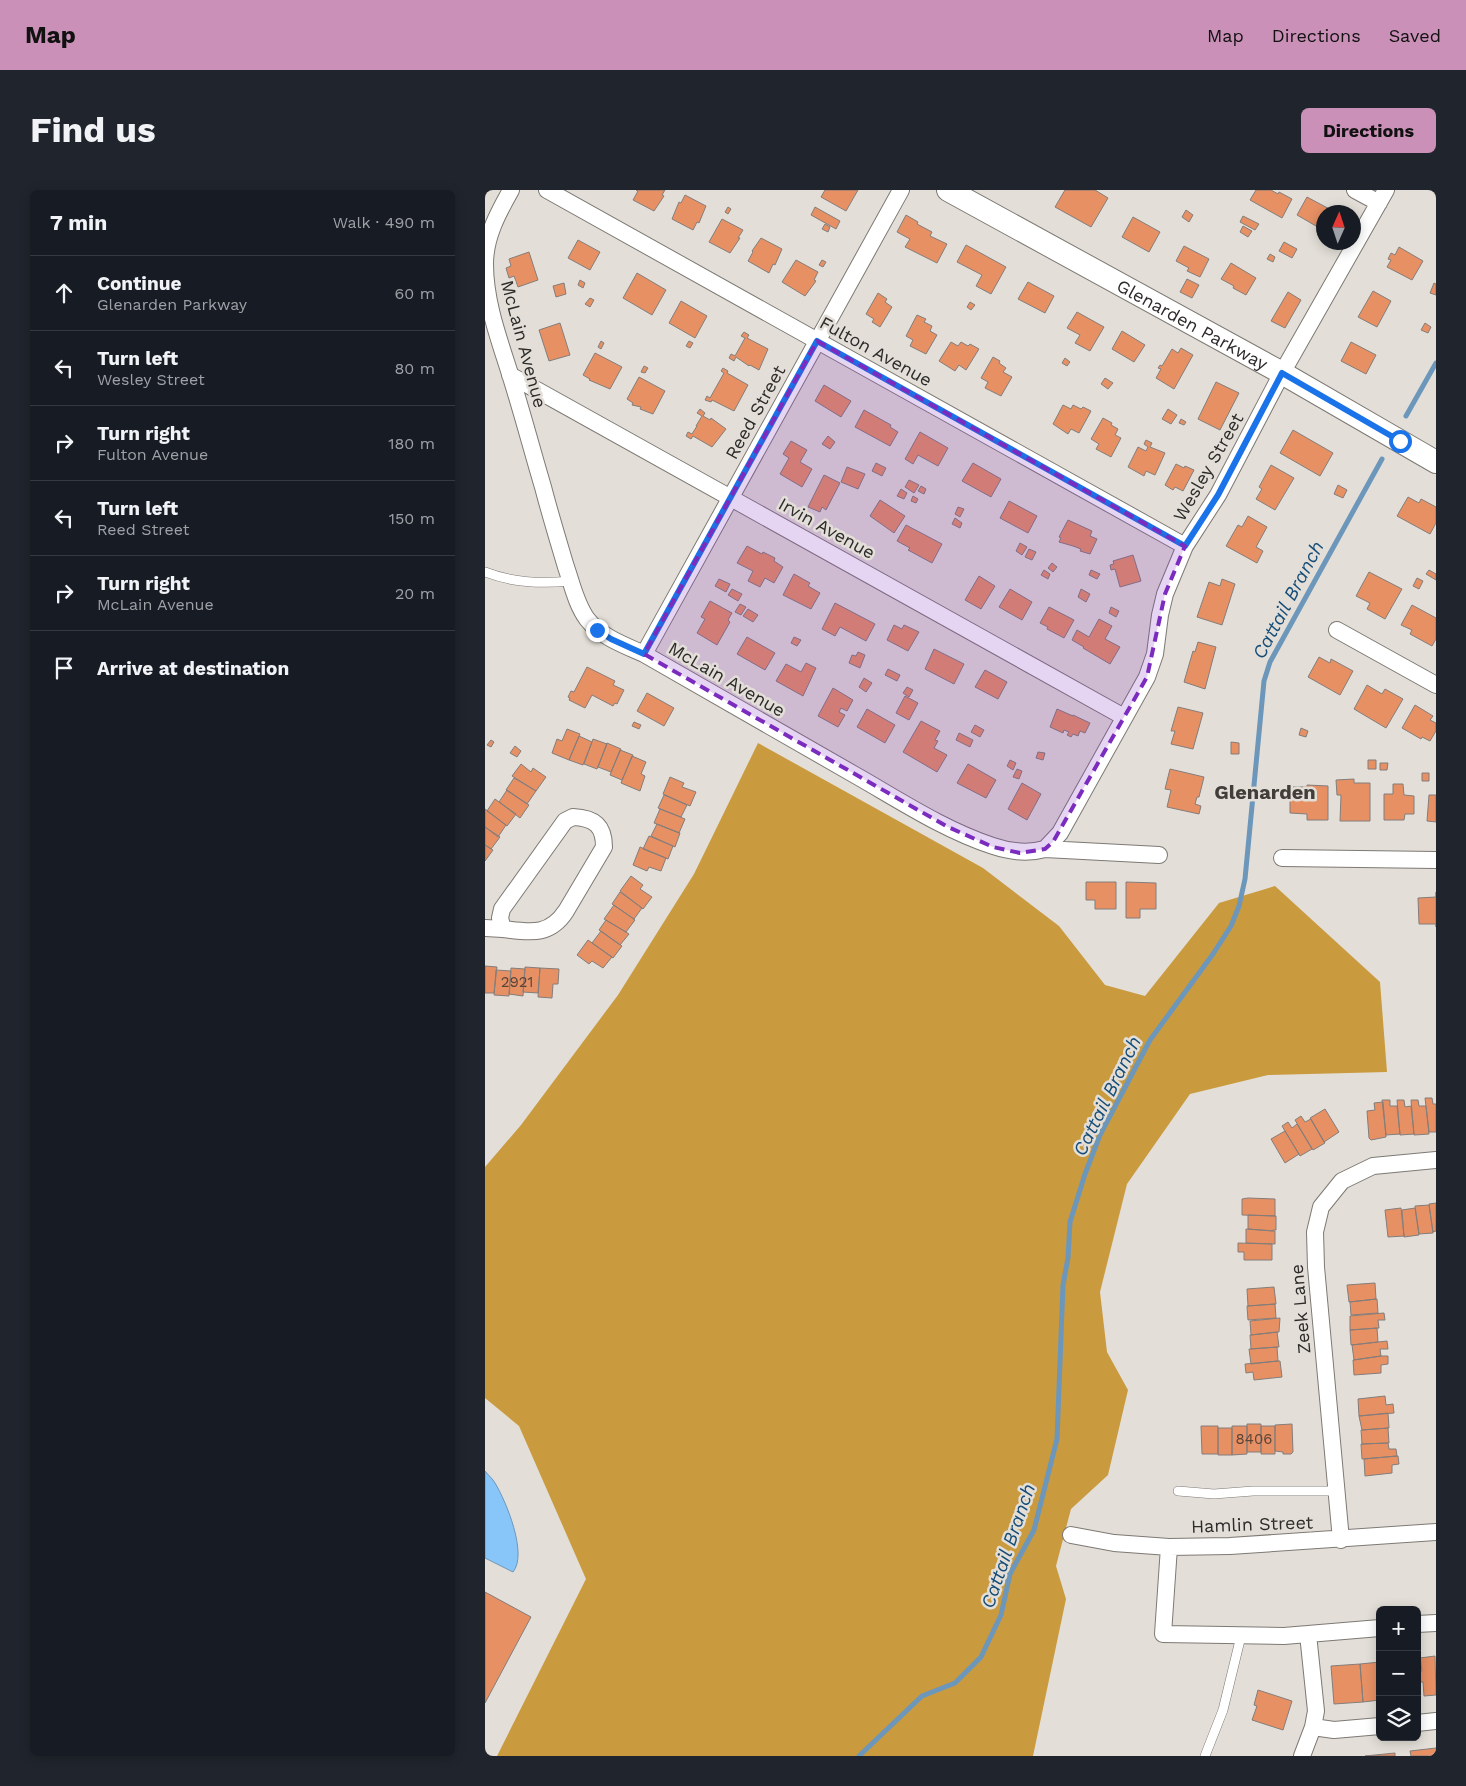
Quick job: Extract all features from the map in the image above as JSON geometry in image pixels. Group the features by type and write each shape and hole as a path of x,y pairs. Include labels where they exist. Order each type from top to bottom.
{"street":[{"name":"McLain Avenue","path":"511,190 490,235 485,262 486,290 570,581 581,611 597,630 611,639 644,654 910,806 964,835 993,847 1014,852 1034,852 1045,849 1159,856"},
{"name":"Fulton Avenue","path":"547,190 1185,546"},
{"name":"Reed Street","path":"644,654 901,190"},
{"name":"Glenarden Parkway","path":"948,190 1282,373 1436,462"},
{"path":"1355,190 1383,197"},
{"name":"Wesley Street","path":"1045,849 1060,833 1144,684 1152,666 1165,594 1185,546 1218,495 1282,373 1383,197"},
{"name":"Irvin Avenue","path":"510,375 1124,717"},
{"path":"1337,630 1436,685"},
{"path":"485,928 526,932 545,930 559,920 604,847 604,836 601,828 591,820 583,818 573,817 565,821 502,909 500,918 503,929"},
{"path":"1282,858 1436,860"},
{"name":"Zeek Lane","path":"1341,1540 1316,1267 1315,1232 1321,1207 1342,1181 1373,1166 1436,1160"},
{"name":"Hamlin Street","path":"1071,1535 1114,1543 1169,1547 1341,1540 1436,1532"},
{"path":"1169,1547 1163,1634 1284,1636 1376,1628"},
{"path":"1421,1624 1436,1623"},
{"path":"1302,1756 1313,1727 1316,1711 1308,1634"},
{"path":"1421,1723 1436,1721"},
{"path":"1313,1727 1334,1730 1376,1726"}],"lane":[{"path":"485,572 529,583 570,581"},
{"path":"1178,1491 1213,1494 1336,1491"},
{"path":"1205,1756 1223,1710 1241,1636"}],"highlighted area":[{"path":"817,341 1185,546 1165,594 1147,677 1053,842 1045,849 1020,853 993,847 948,827 644,654"}],"shaded area":[{"path":"758,743 983,868 1059,926 1105,985 1145,996 1219,903 1275,886 1380,982 1387,1072 1268,1075 1190,1094 1127,1184 1100,1292 1107,1352 1128,1390 1108,1475 1071,1509 1056,1566 1066,1599 1033,1756 497,1756 586,1579 519,1426 485,1398 485,1167 521,1125 618,995 694,874"}],"water":[{"path":"485,1471 500,1491 514,1528 518,1553 517,1564 513,1572 485,1558"}],"building":[{"path":"636,190 665,190 662,195 664,196 654,211 633,200 638,191"},
{"path":"825,190 858,190 846,211 821,197"},
{"path":"1065,190 1095,190 1108,198 1091,227 1055,207"},
{"path":"1256,190 1271,190 1278,194 1279,192 1292,199 1282,218 1250,200"},
{"path":"685,195 706,206 699,223 697,222 693,230 672,219 679,202 681,203"},
{"path":"1307,197 1322,205 1316,205 1316,226 1297,215"},
{"path":"728,207 731,209 728,214 725,212"},
{"path":"815,207 840,221 836,229 811,215"},
{"path":"1186,210 1193,215 1189,222 1182,217"},
{"path":"906,215 918,222 917,224 932,232 930,236 947,244 937,263 905,247 910,239 897,232"},
{"path":"1243,216 1259,224 1255,230 1240,222"},
{"path":"1133,217 1160,232 1149,252 1122,237"},
{"path":"722,219 743,230 730,253 709,242"},
{"path":"825,224 830,227 828,232 822,229"},
{"path":"1243,226 1252,231 1248,237 1240,232"},
{"path":"761,238 782,249 769,273 748,261"},
{"path":"578,240 600,252 590,270 568,258"},
{"path":"1284,242 1297,249 1292,258 1279,251"},
{"path":"966,245 1006,267 991,294 976,286 982,275 957,262"},
{"path":"1184,246 1209,259 1200,277 1187,271 1189,268 1176,261"},
{"path":"1399,247 1423,261 1412,280 1387,267 1391,260 1388,259 1391,253 1395,255"},
{"path":"529,252 538,280 518,287 514,276 509,278 506,268 511,266 509,259"},
{"path":"1270,254 1275,257 1273,262 1267,259"},
{"path":"796,260 818,272 814,280 816,281 805,296 782,282"},
{"path":"822,260 826,262 823,267 819,265"},
{"path":"1231,263 1256,278 1246,295 1221,279"},
{"path":"637,273 666,290 652,315 623,298"},
{"path":"1187,279 1199,285 1192,298 1180,292"},
{"path":"580,280 585,283 583,288 578,285"},
{"path":"1028,282 1054,296 1045,313 1018,299"},
{"path":"564,283 566,294 556,297 553,286"},
{"path":"1434,283 1436,284 1436,295 1430,293"},
{"path":"1373,291 1391,301 1377,327 1358,317"},
{"path":"1288,292 1301,300 1285,328 1271,321"},
{"path":"878,293 887,299 885,302 892,307 880,327 872,322 874,319 866,314"},
{"path":"590,298 594,300 590,307 585,304"},
{"path":"681,301 707,316 695,338 669,323"},
{"path":"970,302 975,305 971,310 967,307"},
{"path":"1077,312 1104,327 1090,351 1075,343 1080,335 1067,328"},
{"path":"917,315 926,319 924,322 932,326 930,331 937,335 926,354 910,346 913,340 906,336"},
{"path":"560,323 570,355 549,361 539,330"},
{"path":"1425,323 1431,327 1428,333 1421,330"},
{"path":"1122,331 1145,345 1134,362 1112,349"},
{"path":"744,332 749,335 747,338 768,349 759,370 736,357 734,361 729,358 731,354 735,356 745,338 741,336"},
{"path":"601,341 604,343 601,349 598,347"},
{"path":"689,341 693,343 690,348 686,346"},
{"path":"951,342 958,346 961,342 968,346 970,344 979,349 966,370 959,365 955,371 939,361"},
{"path":"1351,342 1376,355 1366,374 1341,361"},
{"path":"1181,348 1193,355 1174,389 1156,378 1161,369 1158,368 1160,365 1162,366 1172,349 1178,353"},
{"path":"595,353 622,367 610,389 589,380 583,375"},
{"path":"993,357 1006,368 1003,372 1012,377 1001,396 985,388 988,382 981,378"},
{"path":"1065,358 1070,362 1067,366 1062,363"},
{"path":"644,366 648,368 645,373 641,372"},
{"path":"723,368 728,371 727,373 748,385 734,411 712,400 711,402 705,400 707,396 710,398 724,373 721,371"},
{"path":"639,377 665,391 653,414 640,409 641,407 632,405 633,403 627,399"},
{"path":"1105,378 1113,383 1108,389 1101,384"},
{"path":"1216,382 1239,393 1220,430 1198,419"},
{"path":"824,385 851,401 841,417 815,401"},
{"path":"1063,405 1071,409 1073,405 1081,409 1083,407 1091,411 1079,433 1071,429 1068,434 1053,424"},
{"path":"700,409 705,413 703,416 710,420 711,418 726,429 712,447 693,436 691,439 686,436 688,432 692,434 697,426 702,416 697,413"},
{"path":"1168,409 1177,415 1171,424 1162,419"},
{"path":"864,410 891,425 890,427 898,432 890,446 855,427"},
{"path":"1103,418 1118,429 1115,435 1121,438 1111,457 1096,449 1099,444 1091,439"},
{"path":"1181,419 1186,422 1184,425 1179,423"},
{"path":"1293,430 1333,453 1320,476 1280,453"},
{"path":"920,432 948,448 938,466 918,455 913,464 905,459"},
{"path":"828,436 835,442 830,449 822,444"},
{"path":"1146,440 1152,443 1150,447 1165,453 1155,475 1146,471 1144,476 1128,467 1138,447 1146,451 1148,447 1144,444"},
{"path":"791,441 807,450 800,462 812,469 802,487 780,474 789,458 783,454"},
{"path":"876,463 886,468 882,476 872,471"},
{"path":"973,463 1001,479 991,497 962,481"},
{"path":"1176,464 1194,470 1183,491 1175,487 1173,490 1165,485"},
{"path":"1271,465 1294,478 1275,510 1256,499 1262,489 1259,487"},
{"path":"847,467 865,474 858,489 841,482"},
{"path":"824,475 840,483 826,510 822,507 820,512 808,507"},
{"path":"909,480 919,485 914,493 905,487"},
{"path":"1338,485 1347,490 1343,498 1334,494"},
{"path":"921,486 926,489 924,494 918,491"},
{"path":"901,489 907,493 904,499 897,496"},
{"path":"913,496 918,499 916,503 911,501"},
{"path":"1408,497 1419,503 1421,499 1436,507 1436,523 1430,534 1397,516"},
{"path":"880,500 905,516 894,533 870,516"},
{"path":"1009,501 1037,516 1028,533 1000,518"},
{"path":"958,507 964,509 960,517 955,514"},
{"path":"1248,516 1267,527 1256,547 1263,551 1257,563 1226,546 1238,525 1242,527"},
{"path":"955,518 962,523 960,528 952,524"},
{"path":"1068,520 1092,531 1090,536 1097,539 1090,554 1059,542 1061,538 1059,537"},
{"path":"906,525 942,544 932,563 908,550 910,548 897,541"},
{"path":"1020,543 1027,547 1022,555 1016,551"},
{"path":"747,546 775,558 774,561 783,567 774,583 765,578 760,587 748,581 753,571 737,563"},
{"path":"1029,549 1036,552 1032,560 1025,557"},
{"path":"1133,555 1141,581 1120,587 1115,569 1111,570 1110,565 1114,564 1113,561"},
{"path":"1052,563 1057,567 1053,572 1048,568"},
{"path":"1044,570 1050,574 1048,579 1041,575"},
{"path":"1091,570 1100,574 1097,579 1089,575"},
{"path":"1429,570 1436,574 1436,580 1426,574"},
{"path":"1369,572 1402,589 1385,619 1367,609 1370,603 1356,596"},
{"path":"794,574 810,583 808,586 820,593 811,609 783,595"},
{"path":"979,576 995,586 981,609 965,600"},
{"path":"1417,578 1423,581 1419,589 1413,586"},
{"path":"719,579 730,584 726,592 715,586"},
{"path":"1222,579 1235,584 1222,625 1197,617 1209,582 1220,586"},
{"path":"732,589 742,594 738,601 728,595"},
{"path":"1010,589 1032,602 1022,620 999,607"},
{"path":"1081,589 1090,594 1086,602 1078,597"},
{"path":"710,601 732,613 728,620 730,622 717,645 697,633 705,619 701,617"},
{"path":"835,603 875,624 866,641 840,627 835,636 822,629"},
{"path":"740,604 746,607 741,615 735,612"},
{"path":"1412,605 1436,618 1436,639 1432,646 1410,634 1412,630 1401,625"},
{"path":"1049,607 1074,620 1064,638 1040,623"},
{"path":"1111,607 1119,611 1116,617 1109,613"},
{"path":"748,609 758,615 753,622 743,616"},
{"path":"1099,619 1112,626 1105,639 1120,647 1110,664 1072,640 1077,630 1089,637"},
{"path":"894,625 902,629 904,625 919,632 908,651 887,640"},
{"path":"747,637 775,653 765,670 737,654"},
{"path":"794,637 801,640 797,646 791,643"},
{"path":"1198,642 1216,647 1205,689 1184,682 1193,651 1195,652"},
{"path":"934,649 964,664 954,684 925,669"},
{"path":"858,652 865,655 860,668 849,663 852,655 856,656"},
{"path":"1319,657 1330,663 1331,659 1353,671 1340,695 1308,677"},
{"path":"806,663 816,668 803,696 776,681 786,664 801,672"},
{"path":"587,667 615,681 613,685 624,690 617,704 615,703 613,706 592,695 585,708 569,700 570,698 568,697 571,691 574,692"},
{"path":"888,669 900,675 897,681 885,675"},
{"path":"985,670 1007,682 998,699 975,687"},
{"path":"864,678 872,683 866,692 859,687"},
{"path":"1367,685 1382,694 1385,689 1403,699 1386,728 1354,709"},
{"path":"907,687 913,690 909,697 903,693"},
{"path":"833,688 853,700 847,711 841,708 839,712 845,715 838,727 818,716"},
{"path":"647,693 674,708 664,726 637,711"},
{"path":"905,696 918,703 909,720 896,713"},
{"path":"1415,705 1433,716 1430,720 1436,723 1436,731 1430,741 1422,737 1421,739 1402,728"},
{"path":"1178,707 1203,713 1193,749 1171,744 1175,731 1171,731"},
{"path":"867,709 895,725 885,743 857,727"},
{"path":"1057,709 1090,723 1085,733 1080,731 1078,736 1073,734 1071,737 1067,735 1069,732 1064,730 1063,733 1050,727"},
{"path":"921,721 940,731 935,740 938,741 934,748 947,755 937,772 903,752"},
{"path":"634,722 641,725 639,729 632,726"},
{"path":"975,725 984,730 980,737 971,732"},
{"path":"1301,728 1308,731 1306,737 1299,735"},
{"path":"567,729 580,734 569,760 552,753 557,739 562,741"},
{"path":"959,733 973,740 970,747 956,740"},
{"path":"579,736 592,742 583,765 569,760"},
{"path":"593,739 607,744 597,769 584,764"},
{"path":"491,740 494,742 491,747 487,745"},
{"path":"1231,742 1239,743 1239,754 1231,754"},
{"path":"607,743 621,749 611,772 598,767"},
{"path":"515,746 521,751 517,757 510,753"},
{"path":"620,750 633,755 622,780 610,775"},
{"path":"1038,752 1045,753 1043,760 1036,758"},
{"path":"632,756 646,762 641,774 645,776 640,791 621,783"},
{"path":"1010,760 1016,763 1013,770 1007,766"},
{"path":"1368,760 1376,760 1376,769 1368,769"},
{"path":"1380,763 1388,763 1387,770 1380,770"},
{"path":"521,764 531,772 533,768 546,777 536,791 512,776"},
{"path":"968,764 996,780 986,798 957,783"},
{"path":"1017,769 1022,771 1019,779 1013,777"},
{"path":"1170,769 1204,777 1199,797 1197,797 1195,804 1201,806 1199,814 1167,807 1171,790 1165,789"},
{"path":"1422,773 1429,773 1429,781 1422,781"},
{"path":"670,777 684,783 682,787 696,792 690,806 663,794"},
{"path":"514,778 536,791 527,804 506,790"},
{"path":"1354,779 1354,783 1370,783 1370,821 1340,821 1341,795 1337,795 1336,780"},
{"path":"1022,783 1041,794 1027,820 1008,809"},
{"path":"1393,784 1403,784 1404,795 1414,796 1414,814 1405,814 1404,820 1384,820 1384,794 1393,794"},
{"path":"1307,785 1328,786 1328,820 1307,820 1307,814 1290,813 1290,787 1307,787"},
{"path":"507,790 529,805 520,818 499,802"},
{"path":"664,795 687,805 681,817 658,808"},
{"path":"1429,795 1436,795 1436,822 1427,821"},
{"path":"495,799 516,814 507,826 487,811"},
{"path":"485,809 506,825 498,837 485,827"},
{"path":"660,809 685,819 679,833 654,823"},
{"path":"657,824 680,833 675,847 651,836"},
{"path":"485,827 500,837 491,849 485,845"},
{"path":"649,836 673,846 668,859 643,849"},
{"path":"485,845 493,850 485,861"},
{"path":"640,847 666,858 661,871 649,867 647,871 633,865"},
{"path":"631,876 643,885 640,889 652,897 643,909 620,891"},
{"path":"1086,882 1116,882 1116,909 1095,909 1095,900 1086,900"},
{"path":"1126,882 1156,883 1156,909 1140,909 1140,918 1126,918"},
{"path":"620,892 642,908 634,919 612,904"},
{"path":"1436,897 1436,924 1419,924 1418,898"},
{"path":"614,905 635,920 626,932 604,919"},
{"path":"606,920 629,934 620,945 599,930"},
{"path":"601,931 622,946 613,958 592,943"},
{"path":"588,940 612,957 603,968 592,961 589,964 577,955"},
{"path":"485,966 497,967 494,993 485,993"},
{"path":"525,967 540,968 538,993 523,992"},
{"path":"511,968 525,969 523,996 509,994"},
{"path":"540,968 559,969 558,984 553,984 552,998 538,997"},
{"path":"496,970 511,971 509,996 494,995"},
{"path":"1425,1098 1432,1098 1433,1104 1436,1104 1436,1132 1429,1132"},
{"path":"1382,1100 1390,1100 1390,1106 1397,1106 1400,1134 1386,1135"},
{"path":"1397,1100 1404,1100 1405,1107 1411,1106 1414,1134 1400,1135"},
{"path":"1411,1100 1418,1100 1419,1106 1426,1106 1429,1134 1414,1135"},
{"path":"1383,1102 1386,1137 1371,1140 1369,1138 1367,1111 1375,1110 1374,1103"},
{"path":"1325,1109 1339,1132 1324,1142 1310,1118"},
{"path":"1301,1116 1305,1122 1311,1119 1325,1143 1313,1150 1295,1120"},
{"path":"1288,1122 1292,1128 1297,1124 1312,1149 1300,1156 1282,1126"},
{"path":"1285,1131 1299,1154 1285,1163 1271,1139"},
{"path":"1242,1199 1275,1199 1275,1216 1242,1215"},
{"path":"1436,1203 1436,1231 1433,1232 1429,1204"},
{"path":"1429,1205 1433,1233 1419,1234 1415,1206"},
{"path":"1401,1208 1404,1236 1388,1237 1385,1210"},
{"path":"1415,1208 1419,1235 1404,1237 1402,1210"},
{"path":"1248,1215 1276,1216 1276,1230 1248,1229"},
{"path":"1246,1229 1275,1231 1275,1244 1246,1243"},
{"path":"1238,1243 1272,1244 1272,1260 1244,1260 1244,1252 1238,1252"},
{"path":"1375,1283 1376,1299 1349,1302 1347,1285"},
{"path":"1274,1287 1276,1304 1248,1306 1247,1289"},
{"path":"1377,1299 1378,1313 1351,1315 1350,1302"},
{"path":"1275,1304 1276,1318 1248,1320 1247,1306"},
{"path":"1384,1313 1385,1320 1378,1320 1379,1328 1350,1330 1350,1316"},
{"path":"1280,1318 1279,1332 1251,1335 1250,1321"},
{"path":"1377,1328 1378,1342 1351,1345 1350,1330"},
{"path":"1277,1332 1279,1347 1251,1349 1250,1335"},
{"path":"1387,1341 1388,1349 1380,1349 1381,1356 1354,1360 1352,1345"},
{"path":"1277,1347 1278,1361 1251,1364 1249,1349"},
{"path":"1388,1356 1388,1364 1381,1365 1381,1373 1354,1375 1353,1360"},
{"path":"1280,1361 1282,1377 1254,1380 1253,1372 1246,1373 1245,1364"},
{"path":"1385,1396 1386,1405 1393,1404 1394,1413 1359,1416 1358,1399"},
{"path":"1388,1413 1389,1428 1362,1430 1359,1416"},
{"path":"1247,1424 1261,1424 1261,1452 1247,1452"},
{"path":"1292,1424 1293,1452 1291,1454 1283,1454 1283,1452 1275,1451 1275,1425"},
{"path":"1201,1426 1218,1426 1218,1454 1202,1454"},
{"path":"1232,1426 1247,1426 1247,1454 1232,1455"},
{"path":"1261,1426 1275,1426 1275,1454 1261,1454"},
{"path":"1218,1428 1232,1428 1232,1455 1218,1455"},
{"path":"1388,1428 1389,1443 1362,1444 1361,1430"},
{"path":"1388,1443 1389,1449 1396,1449 1397,1456 1362,1459 1361,1444"},
{"path":"1398,1456 1399,1464 1392,1465 1392,1473 1365,1476 1364,1459"},
{"path":"485,1592 531,1617 485,1703"},
{"path":"1435,1656 1436,1695 1424,1696 1423,1682 1421,1682 1421,1658"},
{"path":"1376,1662 1376,1700 1363,1702 1360,1664"},
{"path":"1360,1664 1363,1702 1334,1704 1331,1666"},
{"path":"1258,1690 1292,1701 1283,1730 1252,1720 1257,1706 1254,1705"},
{"path":"1436,1748 1436,1756 1411,1756 1410,1751"},
{"path":"1395,1753 1395,1756 1365,1756"}],"waterway":[{"name":"Cattail Branch","path":"1406,416 1436,363"},
{"name":"Cattail Branch","path":"859,1756 922,1696 955,1683 981,1657 1001,1615 1010,1574 1034,1530 1057,1439 1063,1285 1068,1258 1070,1222 1085,1174 1100,1135 1150,1040 1213,954 1231,926 1239,906 1245,879 1264,681 1270,662 1382,459"}],"district":[{"name":"Glenarden","path":"1265,792"}],"route":[{"path":"597,630 611,639 644,654 817,341 1185,546 1218,495 1282,373 1400,441"}]}
